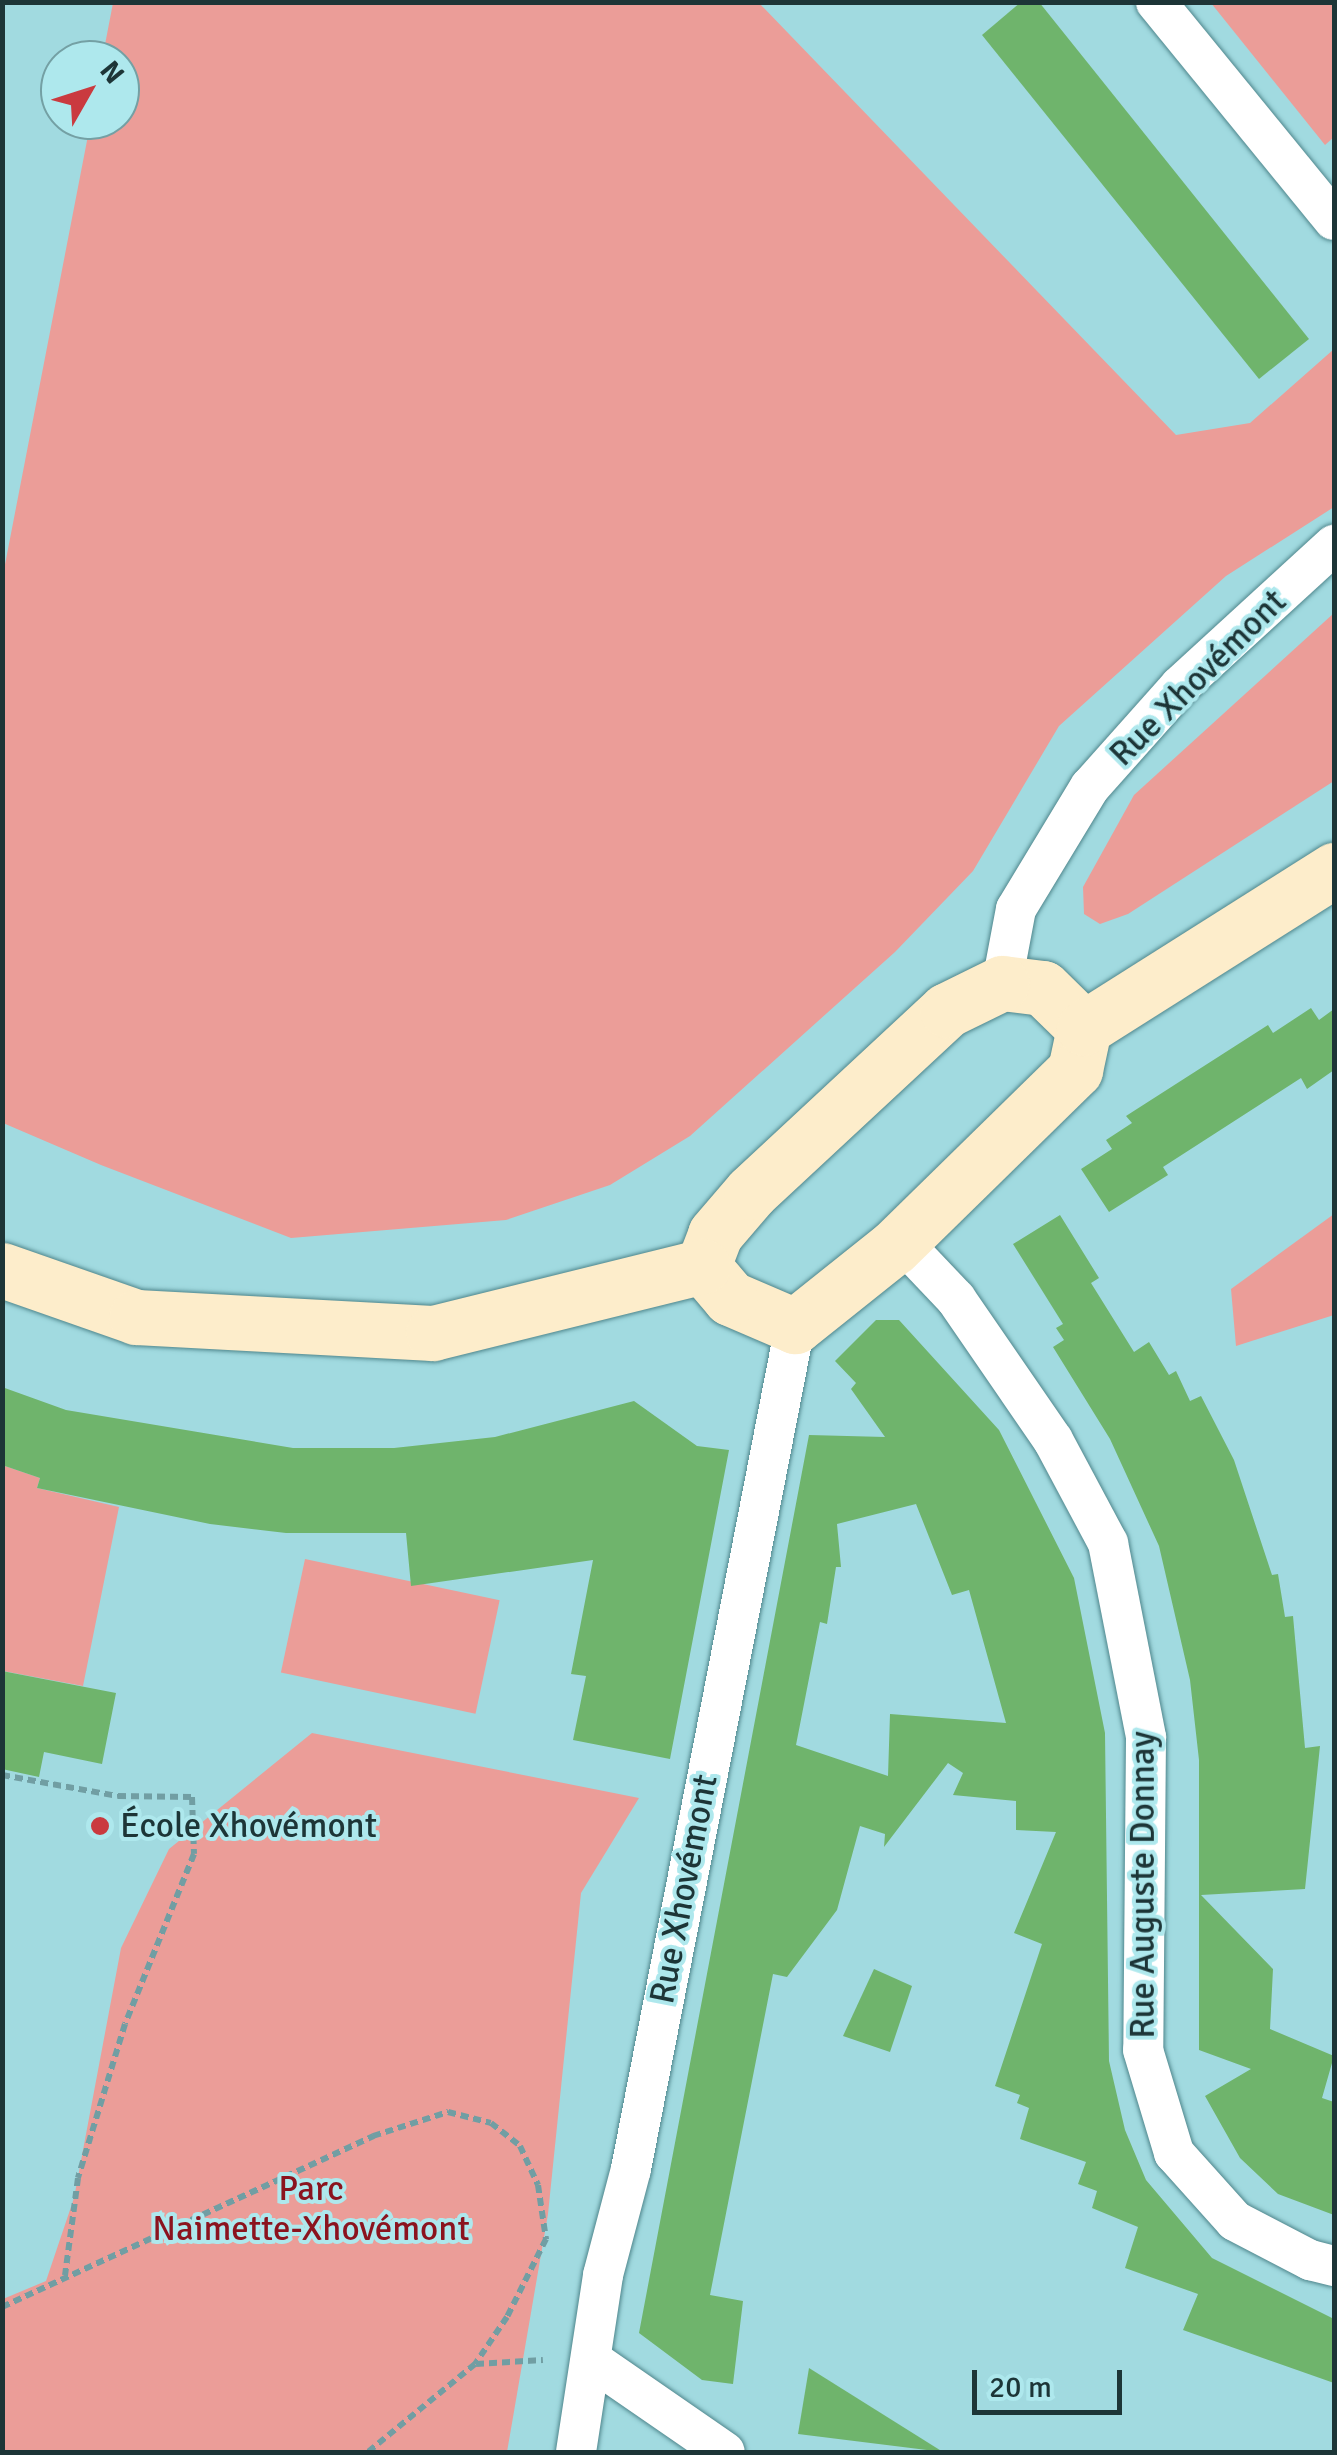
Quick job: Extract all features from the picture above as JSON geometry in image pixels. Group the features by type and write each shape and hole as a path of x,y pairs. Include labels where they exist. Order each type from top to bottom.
{"street":[{"path":"1156,2 1334,220"},
{"name":"Rue Xhovémont","path":"1002,983 1016,909 1090,786 1180,686 1334,546"},
{"path":"703,1266 730,1298 795,1326 901,1241 1075,1070 1084,1028 1334,870"},
{"path":"703,1266 715,1234 751,1192 948,1010 1002,983 1043,988 1084,1028"},
{"name":"Rue Auguste Donnay","path":"901,1241 956,1299 1053,1440 1108,1542 1146,1737 1143,2050 1174,2153 1235,2221 1310,2260 1334,2266"},
{"path":"2,1270 136,1317 432,1333 703,1266"},
{"name":"Rue Xhovémont","path":"576,2452 594,2361 603,2276 630,2168 795,1326"},
{"path":"594,2361 725,2452"}],"path":[{"path":"2,1775 118,1796 192,1797 194,1854 104,2092 78,2178 65,2276"},
{"path":"2,2307 247,2190 448,2112 491,2123 520,2146 538,2185 546,2238 507,2317 475,2364 368,2452"},
{"path":"475,2364 594,2361"}],"green space":[{"path":"113,3 759,3 1176,435 1250,423 1334,349 1334,507 1226,576 1059,726 973,871 895,952 690,1136 610,1185 506,1220 291,1238 3,1123 2,580 87,140 140,140 140,40 106,40"},
{"path":"1211,3 1334,3 1334,137 1325,145"},
{"path":"1334,613 1334,781 1128,914 1100,924 1084,914 1083,887 1134,795"},
{"path":"1334,1214 1334,1315 1236,1346 1231,1289"},
{"path":"2,1465 40,1478 37,1488 119,1507 83,1686 3,1671"},
{"path":"305,1559 500,1600 476,1714 281,1672"},
{"name":"Parc Naimette-Xhovémont","path":"312,1733 639,1798 581,1893 548,2214 507,2452 3,2452 3,2299 46,2281 74,2198 121,1948 169,1849"}],"building":[{"path":"1021,2 1039,2 1309,339 1259,379 982,35"},
{"path":"1311,1008 1319,1020 1334,1009 1334,1070 1307,1089 1301,1078 1163,1167 1168,1175 1109,1212 1081,1169 1112,1149 1106,1140 1132,1123 1126,1116 1268,1025 1273,1033"},
{"path":"1060,1215 1099,1278 1091,1283 1134,1352 1149,1342 1169,1375 1176,1371 1190,1401 1201,1396 1234,1460 1272,1575 1278,1574 1285,1617 1293,1616 1305,1748 1320,1746 1305,1889 1201,1895 1273,1969 1270,2029 1334,2056 1322,2098 1334,2102 1334,2215 1278,2194 1240,2158 1205,2096 1251,2069 1199,2050 1199,1760 1190,1680 1159,1546 1110,1439 1053,1347 1064,1340 1056,1328 1063,1324 1013,1244"},
{"path":"876,1320 899,1320 999,1430 1074,1578 1105,1733 1109,2061 1125,2130 1146,2180 1212,2258 1334,2319 1334,2383 1183,2330 1198,2294 1125,2268 1138,2227 1092,2208 1097,2191 1078,2184 1086,2162 1020,2139 1029,2108 1017,2103 1020,2095 995,2086 1042,1944 1014,1933 1056,1832 1016,1830 1016,1801 953,1795 963,1773 948,1763 884,1847 885,1834 860,1826 837,1910 787,1977 773,1974 710,2295 743,2301 733,2384 702,2380 639,2333 809,1435 885,1437 851,1389 856,1383 835,1361","holes":["916,1504 952,1595 969,1590 1006,1723 890,1714 888,1776 796,1745 820,1622 827,1624 836,1567 841,1567 837,1524"]},
{"path":"2,1387 66,1410 293,1448 394,1448 495,1437 634,1401 697,1446 729,1450 670,1759 573,1740 586,1676 571,1674 593,1560 411,1586 406,1533 286,1533 210,1524 37,1488 40,1478 2,1465"},
{"path":"2,1671 116,1693 102,1764 44,1752 39,1777 2,1769"},
{"path":"874,1969 912,1986 890,2052 843,2036"},
{"path":"809,2368 943,2452 798,2434"}],"place":[{"name":"École Xhovémont","path":"100,1826"}]}
